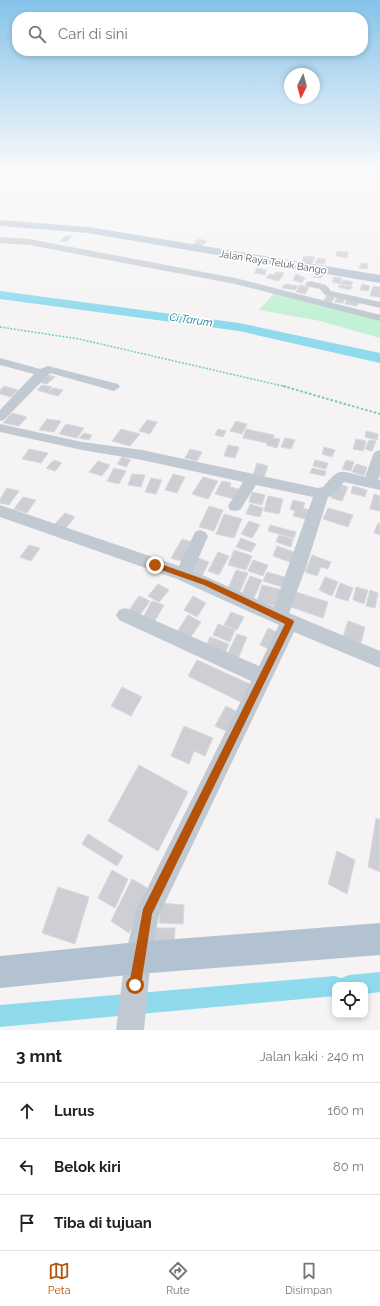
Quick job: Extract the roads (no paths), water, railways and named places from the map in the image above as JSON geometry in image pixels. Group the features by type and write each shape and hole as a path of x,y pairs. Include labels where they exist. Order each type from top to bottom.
{"main road":[{"name":"Jalan Raya Teluk Bango","path":"0,223 88,230 380,279"},
{"path":"0,972 137,972 380,940"}],"street":[{"path":"0,240 29,242 228,280 380,318"},
{"path":"310,284 323,287 328,293 380,305"},
{"path":"0,361 42,373"},
{"path":"0,417 42,373 51,369 114,387"},
{"path":"0,428 82,446 142,455 322,493 328,491 341,476 375,484 380,455"},
{"path":"235,506 252,479"},
{"path":"130,1030 137,972 147,913 263,677 284,620 298,567 322,493"},
{"path":"0,511 183,574 284,620 380,660"},
{"path":"183,574 200,536"},
{"path":"125,615 263,677"}],"waterway":[{"name":"Ci Tarum","path":"0,295 239,327 380,358"},
{"path":"368,983 380,982"},
{"path":"0,1016 332,986"}]}
